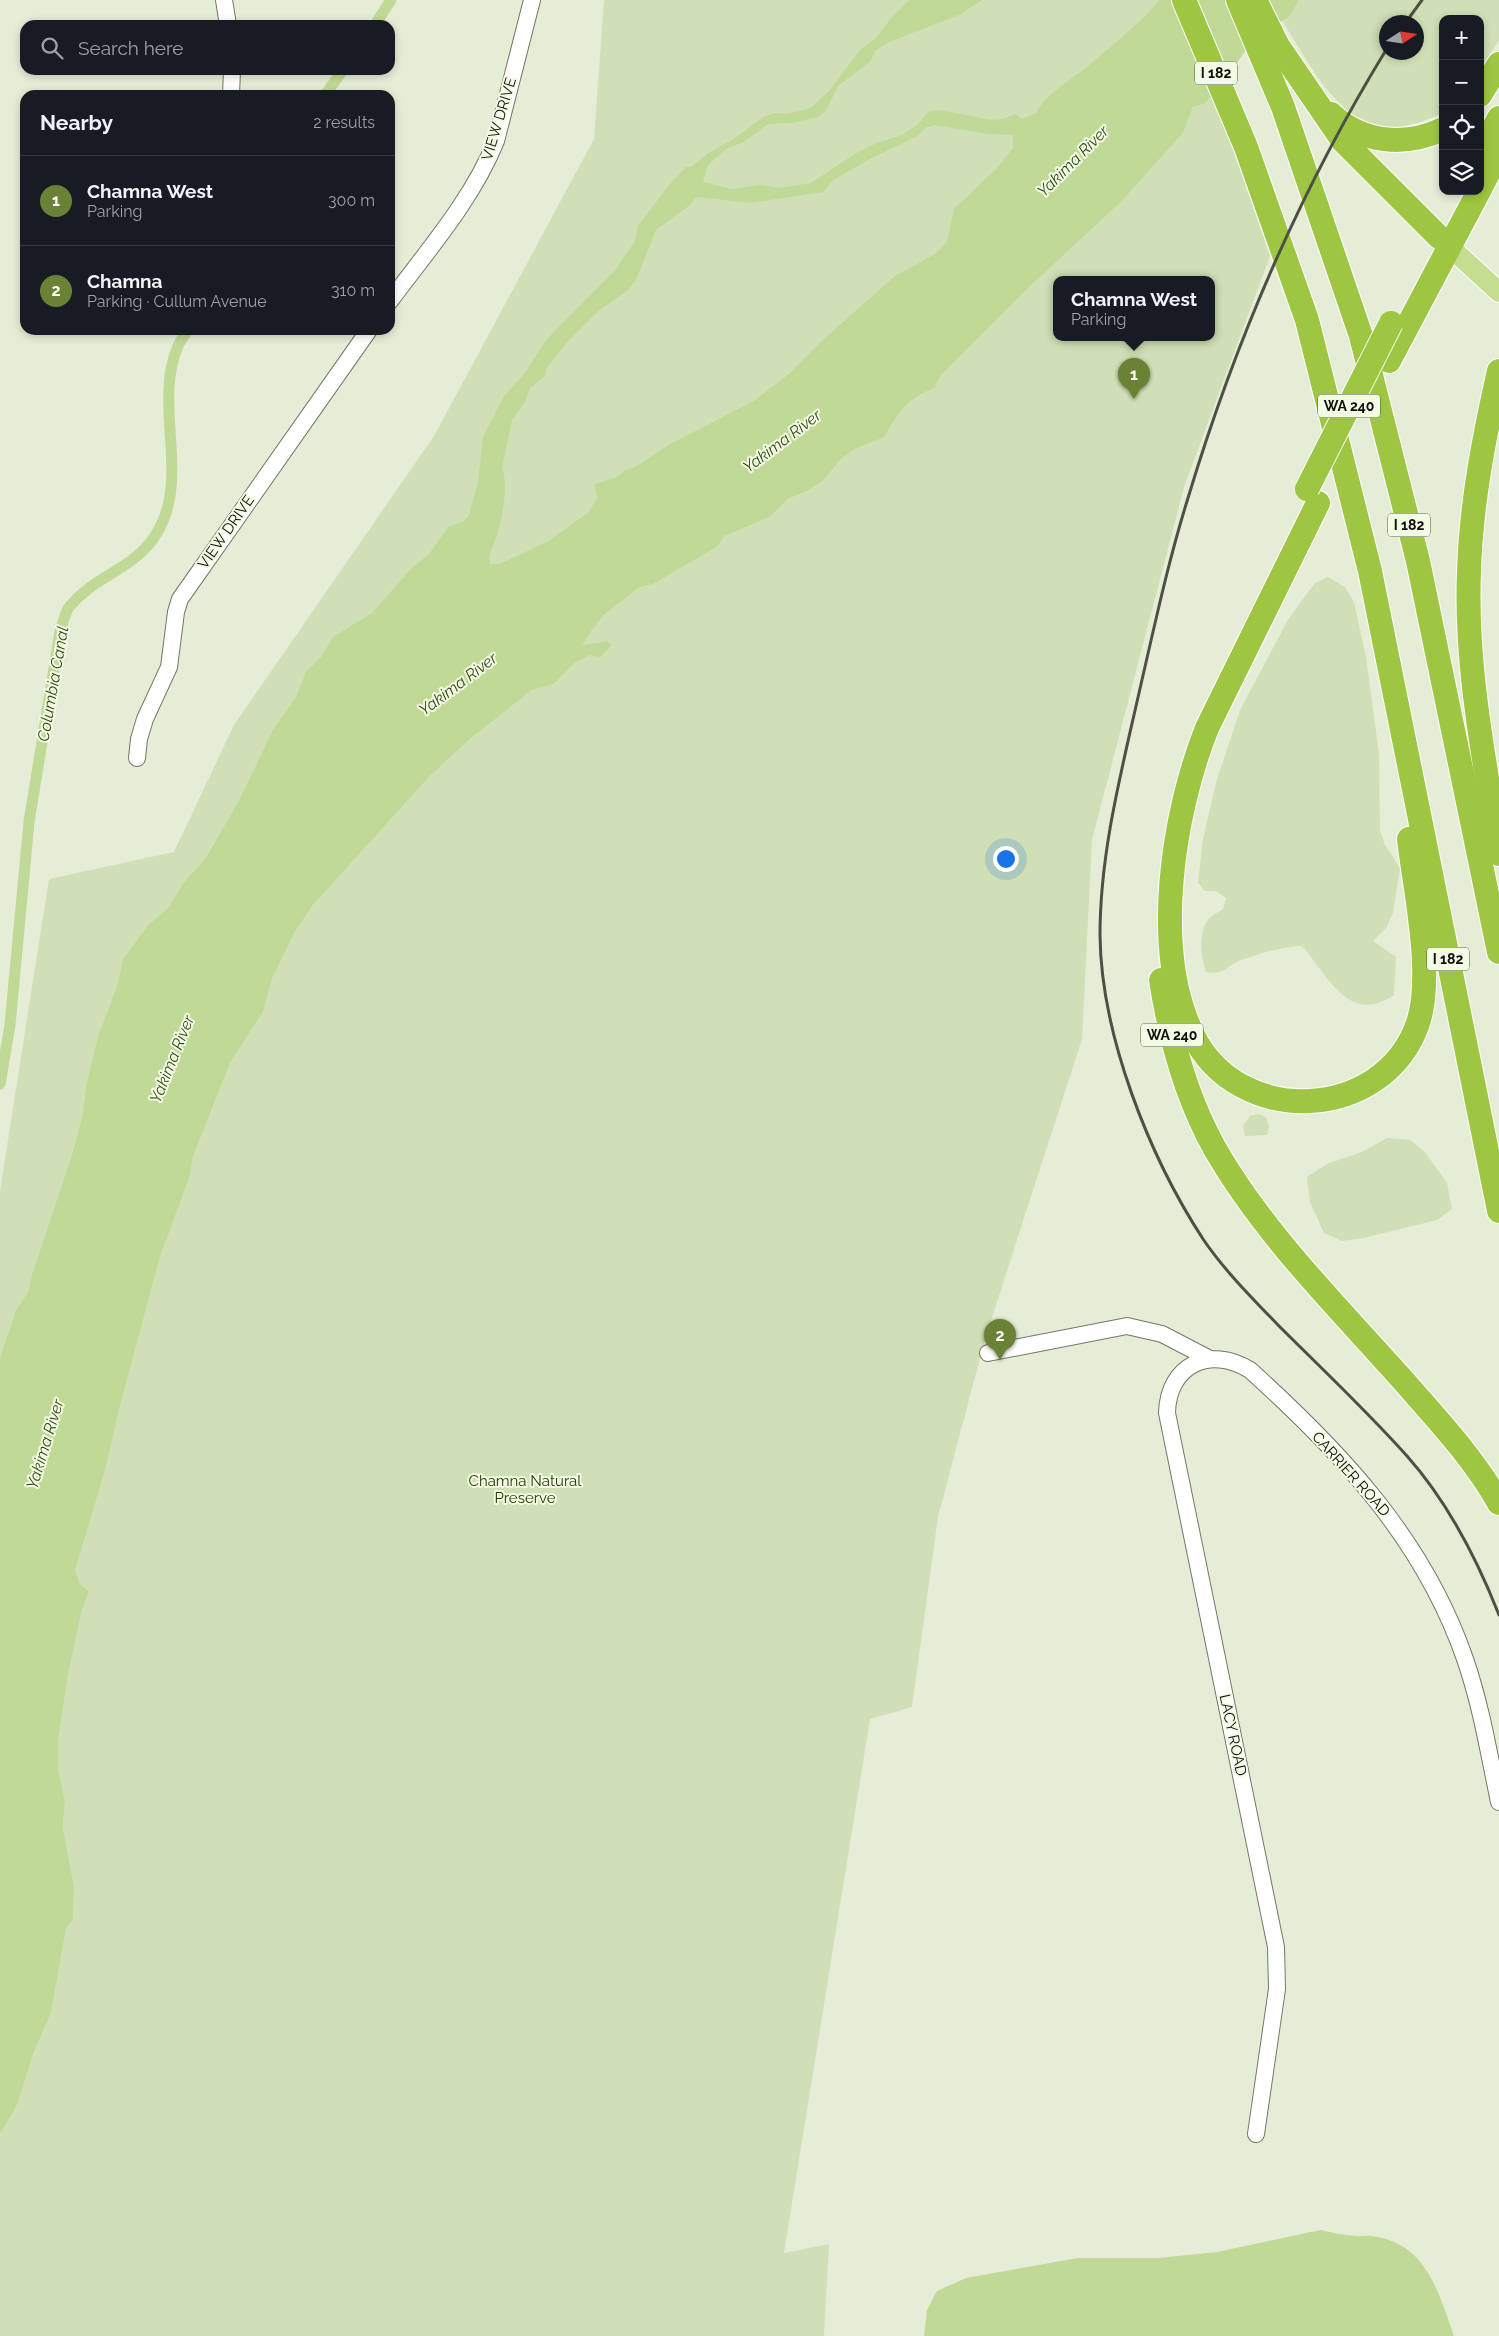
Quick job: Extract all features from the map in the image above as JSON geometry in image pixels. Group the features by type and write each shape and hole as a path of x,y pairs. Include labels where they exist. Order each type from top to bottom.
{"highway":[{"name":"I 182","path":"1184,0 1246,147 1307,320 1370,572 1499,1210"},
{"name":"I 182","path":"1238,0 1284,107 1361,336 1418,561 1499,952"},
{"path":"1254,0 1278,46 1311,96 1352,151 1444,242"},
{"path":"1484,88 1499,64"},
{"path":"1311,96 1337,120 1356,132 1371,137 1397,141 1413,140 1439,130"},
{"path":"1483,150 1499,118"},
{"path":"1484,182 1499,152"},
{"path":"1444,242 1461,195"},
{"path":"1397,708 1406,814 1424,965 1424,990 1418,1024 1408,1043 1394,1062 1364,1086 1326,1100 1285,1102 1264,1097 1240,1087 1207,1058 1194,1037 1178,995 1171,933 1171,899 1175,847 1185,795 1197,753 1207,728 1312,496 1398,327 1444,242 1477,195"},
{"path":"1498,377 1475,492 1470,535 1469,590 1470,640 1476,709 1499,854"},
{"name":"WA 240","path":"1312,496 1207,691 1190,728 1174,776 1162,830 1156,884 1158,946 1166,1009 1186,1082 1199,1116 1236,1182 1289,1251 1473,1463 1499,1504"}],"main road":[{"path":"1444,242 1499,292"}],"street":[{"path":"224,0 227,20"},
{"name":"VIEW DRIVE","path":"395,294 465,199 487,164 496,141 532,0"},
{"path":"231,90 232,75"},
{"name":"VIEW DRIVE","path":"137,758 138,739 145,719 169,667 176,612 180,598 365,335"},
{"path":"988,1353 1127,1326 1162,1334 1210,1359"},
{"name":"CARRIER ROAD","path":"1210,1359 1224,1359 1239,1364 1256,1376 1349,1467 1404,1535 1434,1586 1466,1660 1481,1714 1499,1802"},
{"name":"LACY ROAD","path":"1210,1359 1189,1366 1177,1377 1169,1395 1167,1413 1276,1947 1277,1989 1256,2134"}],"green space":[{"path":"604,0 1179,0 965,231 214,843 205,859 184,882 168,908 148,925 123,959 117,986 98,1036 74,1148 32,1274 28,1292 16,1310 0,1357 0,1191 49,879 174,852 234,725 434,436 594,139"},
{"path":"1299,0 1499,0 1499,40 1484,64 1484,15 1439,15 1439,114 1405,126 1373,126 1352,114 1318,78 1283,22 1289,17"},
{"name":"Chamna Natural Preserve","path":"1214,94 1270,256 1184,487 1092,840 1082,1039 985,1339 938,1517 912,1707 870,1719 784,2253 829,2244 824,2336 0,2336 0,2135 51,2013 66,1929 73,1919 74,1887 63,1828 65,1801 58,1768 58,1741 68,1675 81,1614 89,1591 80,1584 75,1571 106,1467 119,1410 160,1257 190,1176 193,1157 230,1063 263,1012 272,979 294,933 313,905 430,776 470,739 532,690 554,684 576,662 590,655 600,658 612,645 608,641 583,646 592,630 604,615 638,588 653,584 723,536 770,517 788,499 807,491 823,481 841,459 855,449 885,437 899,413 911,401 935,388 939,378 1038,279 1121,202 1183,133 1193,107 1204,104"},
{"path":"1328,577 1345,587 1354,602 1366,657 1379,754 1380,831 1385,845 1400,868 1393,913 1386,928 1373,941 1396,957 1394,995 1378,1003 1364,1004 1352,1001 1340,993 1302,946 1278,949 1256,955 1241,960 1225,970 1212,973 1206,972 1202,953 1201,940 1204,927 1210,917 1223,909 1226,898 1216,891 1205,891 1198,883 1203,839 1217,779 1240,710 1289,618 1315,583"},
{"path":"1259,1114 1266,1117 1269,1126 1267,1135 1245,1136 1243,1126 1250,1116"},
{"path":"1387,1138 1410,1140 1424,1151 1447,1183 1452,1209 1437,1220 1363,1238 1342,1241 1324,1233 1310,1202 1307,1177 1327,1164 1362,1152"}],"water":[{"name":"Yakima River","path":"909,0 982,0 959,15 889,42 876,50 870,62 839,85 825,112 818,117 792,123 768,124 744,142 726,149 708,165 703,182 732,189 760,185 780,188 811,183 853,155 877,143 902,135 917,125 928,112 940,110 991,120 1003,119 1016,114 1022,119 1036,113 1046,99 1116,42 1160,0 1299,0 1289,17 1271,28 1247,48 1237,63 1233,75 1204,104 1193,107 1183,133 1121,202 1038,279 939,378 935,388 911,401 899,413 885,437 855,449 841,459 823,481 807,491 788,499 770,517 724,536 718,546 653,584 638,588 604,615 583,645 608,641 612,645 600,658 590,655 576,662 554,684 532,690 470,739 430,776 313,905 294,933 272,979 263,1012 230,1063 193,1157 190,1176 160,1257 119,1410 106,1467 75,1571 80,1584 89,1591 81,1614 68,1675 58,1741 58,1768 65,1801 63,1828 74,1887 73,1919 66,1929 51,2013 33,2055 16,2107 0,2134 0,1357 16,1310 28,1292 32,1274 74,1148 98,1036 117,986 123,959 148,925 168,908 184,882 205,859 240,799 273,730 296,697 306,672 321,657 333,637 372,613 410,570 429,554 449,526 463,522 468,517 478,483 483,437 504,396 525,373 546,340 616,269 635,241 638,226 669,185 686,167 691,167 763,117 775,113 786,114 811,108 829,91 860,50 876,38 891,18","holes":["934,125 989,134 1013,135 1013,148 997,168 954,209 947,242 935,254 895,276 826,337 790,373 754,401 670,444 637,466 625,470 617,477 595,484 597,498 589,512 550,540 500,564 490,564 490,554 502,513 505,493 502,468 512,420 525,402 530,388 544,377 547,368 566,343 597,312 627,291 636,280 656,230 690,205 696,197 750,203 823,192 832,181 868,160 919,135 925,128"]},
{"path":"1321,2230 1351,2236 1371,2236 1390,2240 1405,2248 1417,2258 1427,2271 1442,2302 1454,2336 924,2336 927,2310 937,2291 966,2278 1078,2258 1159,2258 1217,2252"}],"waterway":[{"name":"Columbia Canal","path":"378,20 391,0"},
{"name":"Columbia Canal","path":"329,90 339,75"},
{"name":"Columbia Canal","path":"0,1084 10,1025 29,822 60,631 65,614 70,606 95,584 122,567 146,548 165,516 172,474 169,387 172,366 178,346 184,335"}],"railway":[{"path":"1411,15 1422,0"},
{"path":"1380,60 1326,157 1298,212 1273,268 1227,382 1188,498 1162,595 1113,813 1101,904 1102,973 1119,1053 1147,1133 1164,1171 1203,1239 1248,1294 1376,1422 1422,1473 1460,1531 1499,1615"}],"place":[{"name":"Chamna West","path":"1134,399"},
{"name":"Chamna","path":"1000,1360"}]}
